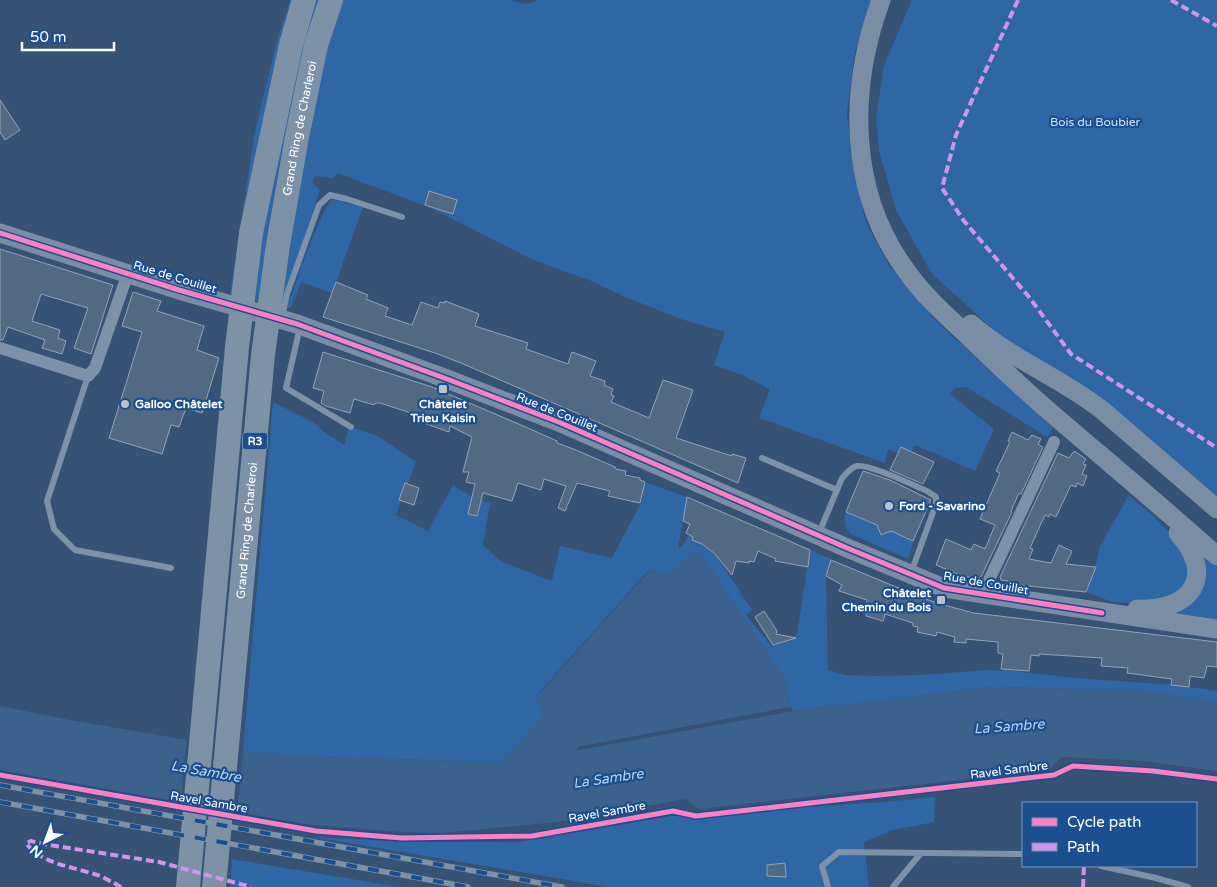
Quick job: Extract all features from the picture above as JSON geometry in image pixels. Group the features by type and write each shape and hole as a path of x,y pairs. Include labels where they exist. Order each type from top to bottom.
{"highway":[{"name":"Grand Ring de Charleroi","path":"188,887 237,347 251,233 291,45 304,0"},
{"name":"Grand Ring de Charleroi","path":"214,887 263,354 278,245 298,137 316,45 331,0"}],"main road":[{"path":"881,0 864,57 860,80 858,117 862,169 871,201 886,238 908,273 936,305 1020,386 1217,556"},
{"path":"891,0 878,41 873,66 868,102 868,133 873,171 881,200 894,235 905,253 927,282 983,335 1084,396 1217,509"},
{"name":"Rue de Couillet","path":"0,233 179,290 300,325 447,379 561,423 944,588 1217,629"},
{"path":"1102,612 1119,607 1156,609 1168,606 1178,602 1187,595 1194,586 1197,575 1197,563 1188,545 1171,525 1145,500 1133,484"}],"street":[{"path":"0,348 88,376 95,368 128,273"},
{"path":"982,594 1054,442"}],"lane":[{"path":"282,320 287,294 319,205 330,195 402,217"},
{"path":"300,325 286,388 351,427"},
{"path":"88,376 48,501 54,529 75,550 170,568"},
{"path":"762,458 837,490"},
{"path":"818,535 842,478 848,471 856,466 862,466 891,476 936,496 936,504 931,520 910,574"},
{"path":"828,887 822,866 839,852 1022,854"},
{"path":"893,887 921,853"},
{"path":"1106,867 1188,887"}],"green space":[{"path":"290,0 512,0 523,4 535,2 536,0 874,0 855,51 847,113 852,158 865,220 888,264 935,320 1053,428 1047,437 966,387 955,388 950,394 994,429 975,471 915,445 907,457 888,449 885,463 759,418 770,389 742,375 714,365 725,332 684,320 625,297 594,282 531,259 431,208 338,173 333,178 315,176 312,182 320,190 298,256 284,309 230,294 255,131 277,41"},
{"name":"Bois du Boubier","path":"912,0 1217,0 1217,500 1003,338 932,274 896,210 879,151 876,118 884,65"},
{"path":"331,199 363,207 332,293 301,282 291,308 287,308 312,239"},
{"path":"273,402 313,422 344,445 349,427 376,435 416,462 396,515 428,531 453,485 472,497 490,503 483,545 502,562 552,581 560,546 612,558 641,503 645,482 687,497 678,549 684,544 690,534 694,535 692,540 696,539 717,557 752,610 746,615 771,646 793,640 797,634 810,550 831,559 826,576 828,670 845,675 873,676 1005,670 1075,678 1176,685 1217,691 1217,702 1136,690 992,687 792,711 785,680 703,557 670,575 649,570 536,696 544,716 502,762 282,756 243,750"},
{"path":"1129,495 1153,516 1185,549 1191,578 1171,600 1142,604 1112,602 1086,592 1100,546"},
{"path":"846,512 877,525 881,535 891,531 914,540 908,559 850,534 846,529"},
{"path":"1204,551 1217,562 1217,621 1174,618 1173,612 1200,555"},
{"path":"935,797 934,822 893,830 864,842 869,887 609,887 313,837 414,842 518,842 671,816"},
{"path":"232,859 400,887 230,887"}],"water":[{"name":"La Sambre","path":"694,549 703,557 785,680 791,707 578,747 577,750 793,711 992,687 1136,690 1217,702 1217,771 1144,761 1061,757 1049,770 699,809 686,799 558,822 443,833 401,832 306,824 0,770 0,706 70,720 282,756 502,762 543,716 536,697 650,570 670,575"}],"pier":[{"path":"791,707 793,711 578,750 577,748 578,747"},
{"path":"187,737 243,747 237,814 180,805"}],"building":[{"path":"0,100 20,130 5,140 0,132"},
{"path":"429,191 457,200 453,214 425,205"},
{"path":"0,249 113,285 91,354 74,348 88,308 41,294 32,321 60,330 58,338 66,341 62,354 42,348 45,340 8,327 3,340 0,340"},
{"path":"336,282 368,295 366,299 388,308 385,316 412,325 421,302 438,308 440,302 445,303 445,301 479,314 475,326 528,343 526,349 568,364 572,352 596,361 590,376 605,381 604,385 613,389 611,395 614,396 611,402 649,418 663,380 693,390 676,438 732,456 732,454 746,458 738,483 461,363 323,317"},
{"path":"133,292 161,301 157,311 204,326 197,350 219,358 202,413 186,408 179,427 171,425 162,454 109,438 142,332 122,326"},
{"path":"323,352 432,387 528,428 616,469 626,471 625,475 640,478 640,480 645,482 640,503 608,496 610,491 577,483 565,511 558,508 566,486 544,479 541,490 518,483 512,501 483,493 477,516 468,514 475,484 466,482 469,472 463,472 472,437 450,426 449,432 412,419 414,414 380,403 375,403 374,405 354,399 350,413 326,406 321,403 324,391 313,388"},
{"path":"1012,432 1028,440 1032,435 1041,439 1038,444 1043,447 1021,494 1019,493 981,577 977,579 960,575 936,565 946,539 971,550 974,544 985,549 995,525 980,519 1000,473 996,471 1010,442 1008,441"},
{"path":"901,447 934,462 923,484 890,470"},
{"path":"1074,451 1086,459 1083,464 1086,465 1082,474 1087,476 1083,486 1077,483 1076,487 1071,485 1056,517 1050,514 1049,517 1045,515 1030,548 1033,549 1029,559 1051,563 1059,545 1072,551 1066,564 1096,567 1086,592 1009,584 1009,581 1001,580 1000,577 1058,453 1069,458"},
{"name":"Ford - Savarino","path":"863,471 890,480 931,500 913,541 891,531 881,535 877,525 846,512"},
{"path":"405,483 419,488 414,505 399,500"},
{"path":"687,497 810,550 808,567 775,561 776,559 758,551 754,562 736,561 732,575 714,553 702,544 692,540 693,537 686,533 690,524 683,521"},
{"path":"831,560 918,596 974,613 1217,642 1217,667 1207,666 1204,678 1190,676 1189,687 1171,685 1172,679 1127,673 1128,668 1101,666 1102,658 1039,654 1039,656 1031,655 1029,671 1001,669 1003,654 998,653 998,642 966,639 966,643 954,642 955,637 937,632 936,636 917,632 918,627 913,626 913,623 885,614 883,621 866,616 867,600 839,591 842,585 826,576"},
{"path":"764,611 777,631 776,634 796,638 773,645 755,617"},
{"path":"785,863 786,877 767,876 767,865"}],"railway":[{"path":"0,785 562,887"},
{"path":"0,802 468,887"}],"marked path":[{"path":"1018,0 956,135 942,188 964,221 1029,297 1071,354 1217,448"},
{"path":"1171,0 1217,26"},
{"path":"121,887 100,876 50,861 26,843 31,841 159,862 251,887"},
{"path":"1083,887 1084,867"}],"cycle path":[{"path":"0,233 179,290 297,324 447,379 561,423 847,548 944,588 1102,613"},
{"name":"Ravel Sambre","path":"0,775 316,831 402,838 532,836 673,811 696,816 1054,775 1073,766 1153,771 1217,779"}],"place":[{"name":"Châtelet Trieu Kaisin","path":"443,389"},
{"name":"Galloo Châtelet","path":"125,404"},
{"name":"Ford - Savarino","path":"889,506"},
{"name":"Châtelet Chemin du Bois","path":"941,600"}]}
